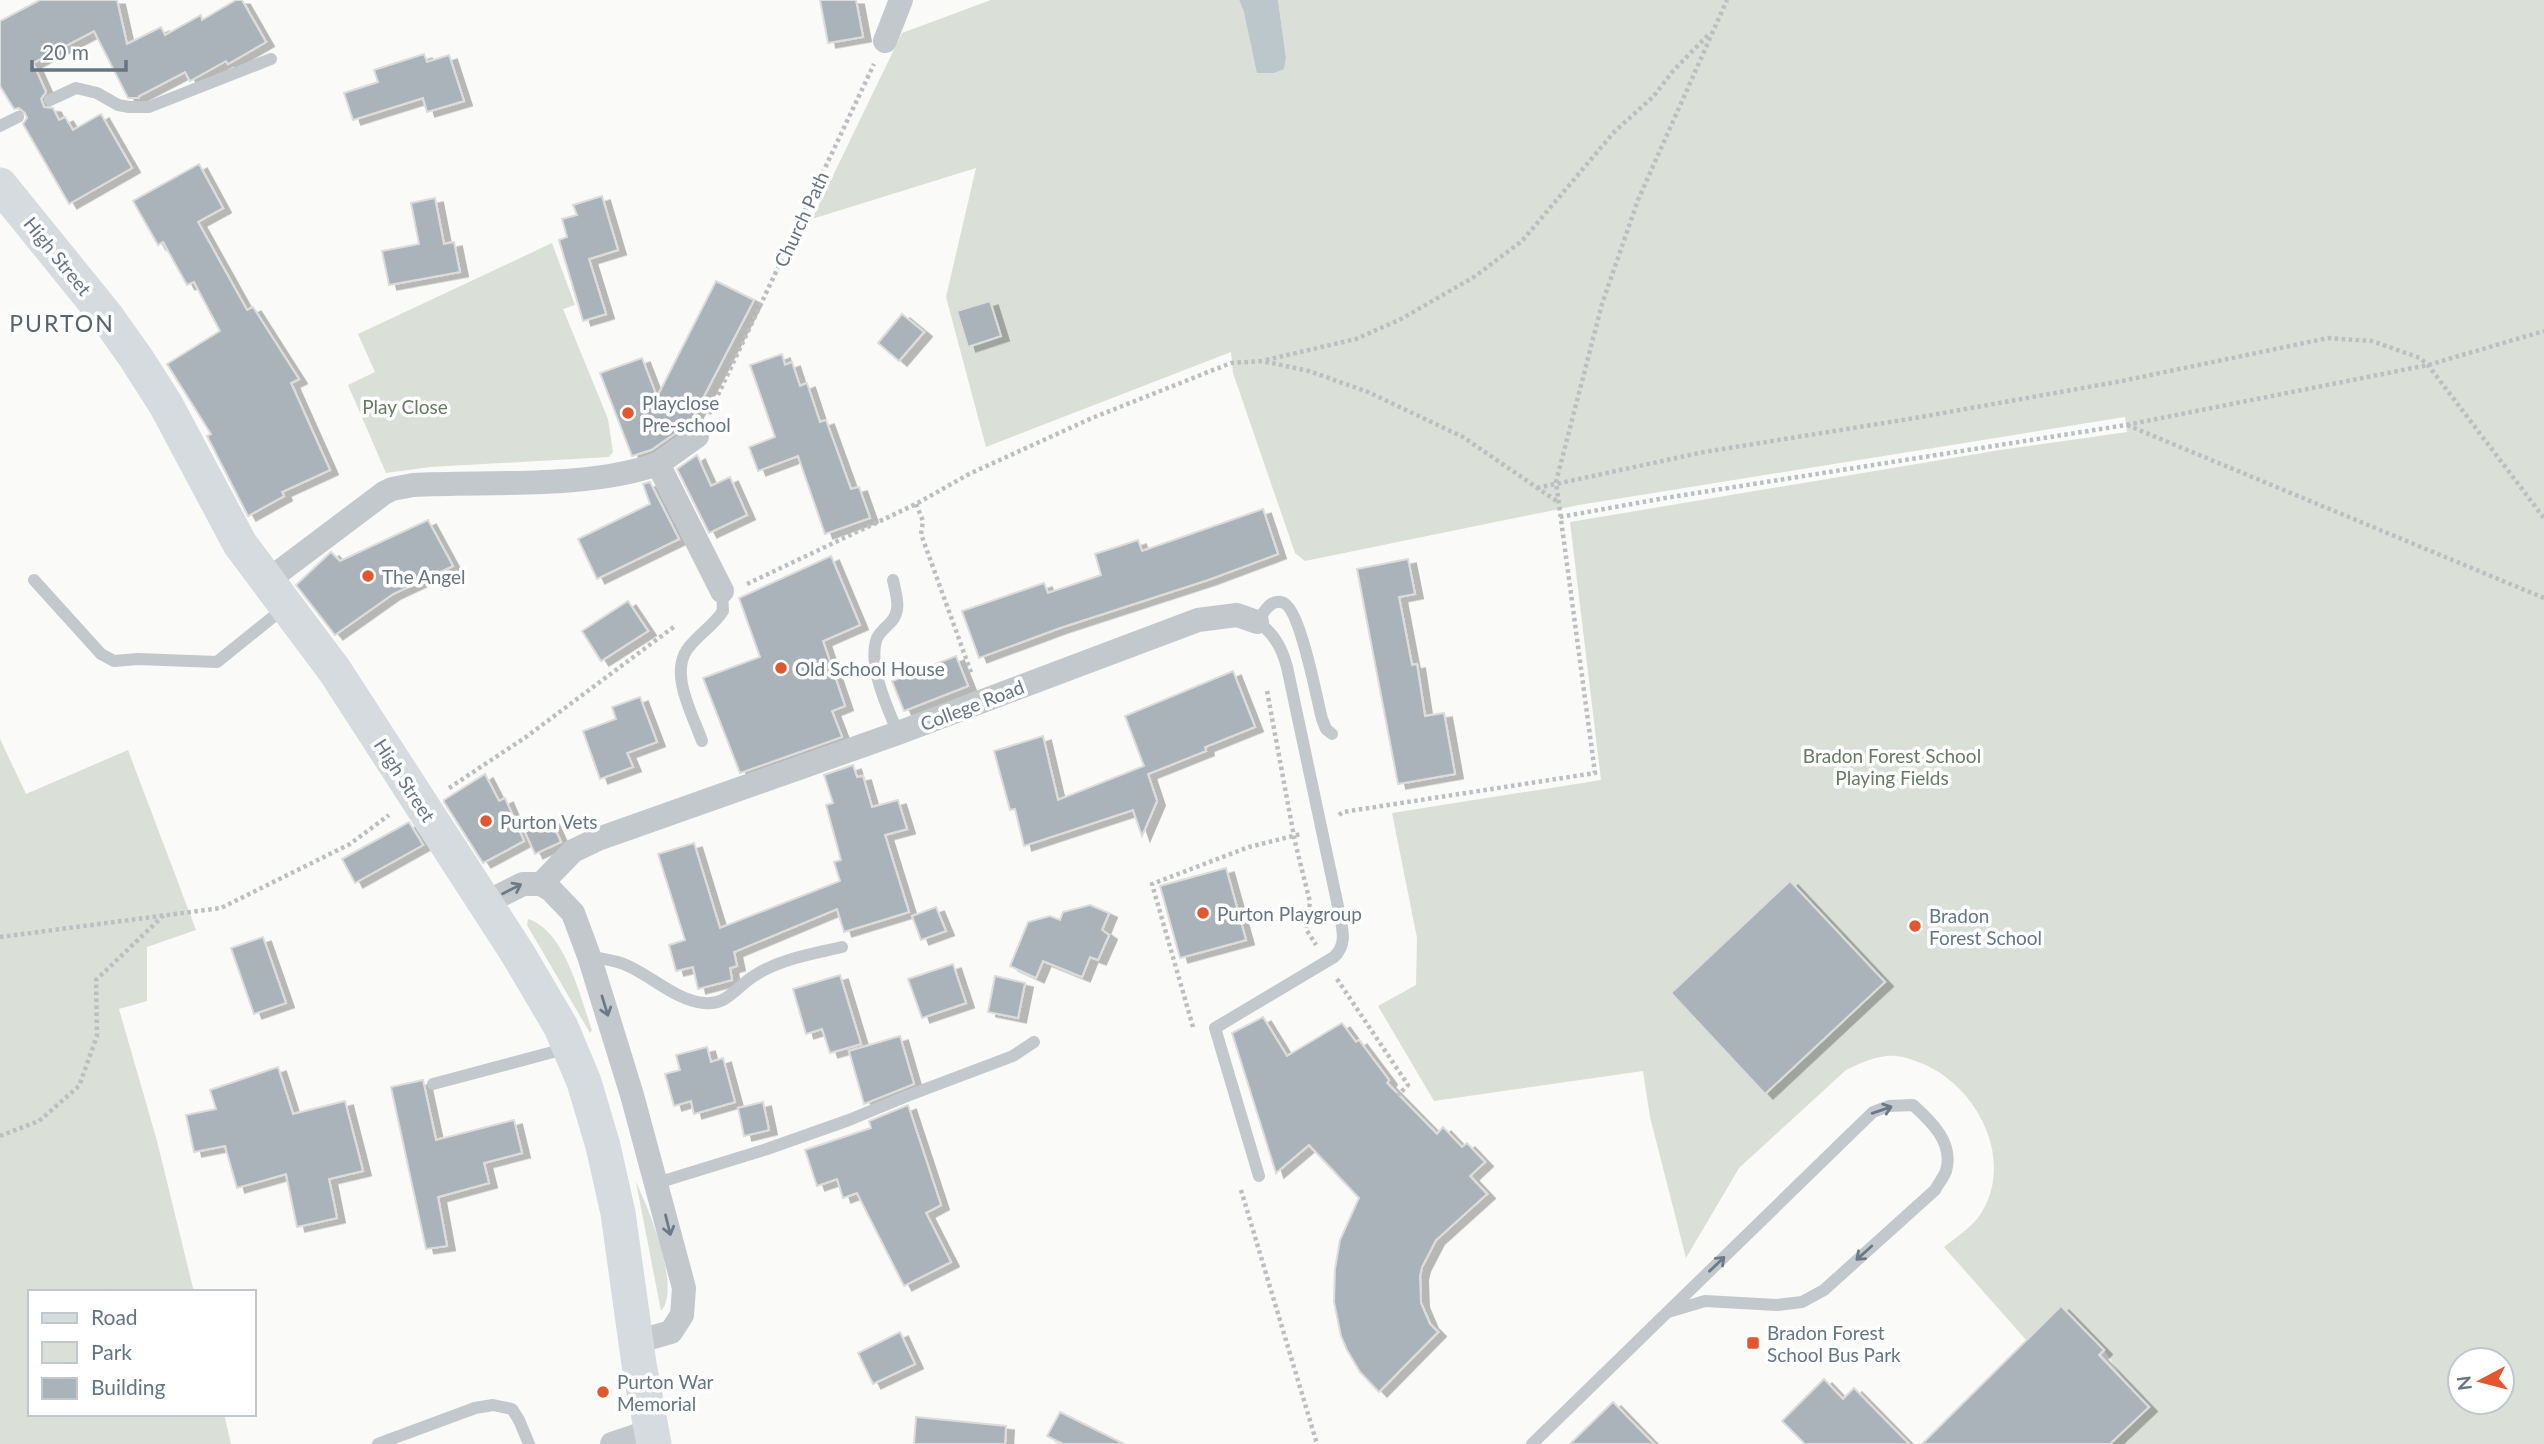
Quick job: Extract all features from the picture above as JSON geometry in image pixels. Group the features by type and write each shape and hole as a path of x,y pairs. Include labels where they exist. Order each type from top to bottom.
{"street":[{"path":"885,41 901,0"},
{"name":"High Street","path":"0,185 107,317 136,358 166,405 240,544 335,671 539,989 571,1048 594,1112 618,1213 652,1437"},
{"path":"277,594 363,508 392,489 413,485 615,476 658,464 697,436"},
{"path":"658,464 722,591"},
{"name":"College Road","path":"541,884 573,851 598,839 898,733 1198,620 1237,615 1257,622"},
{"path":"485,903 523,884 541,884 551,890 573,913 589,956 657,1183 684,1288 682,1315 671,1332 636,1342"},
{"path":"612,1444 652,1437"}],"lane":[{"path":"50,100 76,88 97,93 118,105 149,107 271,59"},
{"path":"0,126 18,117"},
{"path":"34,580 101,654 114,661 138,659 217,662 277,594"},
{"path":"893,580 898,606 895,616 876,639 875,666 898,733"},
{"path":"702,741 684,690 680,664 687,649 723,611 722,591"},
{"path":"1259,1176 1215,1028 1327,962 1340,951 1343,943 1343,931 1283,652 1272,634 1257,622 1270,604 1280,601 1294,614 1322,719 1326,729 1332,734"},
{"path":"589,956 625,964 686,998 714,1003 723,1001 752,976 769,968 842,947"},
{"path":"657,1183 849,1120 1013,1056 1034,1042"},
{"path":"433,1084 571,1048"},
{"path":"1532,1444 1873,1112 1889,1106 1913,1105 1936,1125 1947,1149 1946,1171 1934,1190 1824,1290 1802,1302 1777,1305 1705,1301 1668,1312"},
{"path":"378,1444 475,1408 493,1405 512,1409 529,1444"}],"path":[{"path":"1322,833 1343,812 1595,773 1556,482 1602,304 1638,200 1727,0"},
{"path":"722,591 736,589 916,504 969,474 1171,385 1231,363 1262,361 1356,340 1401,319 1474,277 1521,241 1615,131 1653,97 1673,71 1713,30"},
{"name":"Church Path","path":"697,436 709,416 885,41"},
{"path":"1560,517 2126,425 2427,365 2544,331"},
{"path":"1536,488 1704,452 2122,381 2328,338 2372,341 2420,358 2544,518"},
{"path":"1262,361 1308,370 1368,391 1463,437 1558,502"},
{"path":"2126,425 2544,598"},
{"path":"916,504 923,521 921,534 982,702"},
{"path":"456,783 526,737 680,622"},
{"path":"0,937 221,908 350,844 415,796"},
{"path":"0,1136 39,1121 79,1086 97,1036 96,980 166,914"}],"green space":[{"name":"Bradon Forest School Playing Fields","path":"991,0 1239,0 1244,12 1284,69 1286,58 1278,0 2544,0 2544,1444 2110,1444 2149,1407 2125,1382 2104,1350 2061,1306 2027,1341 1944,1247 1980,1215 1990,1193 1994,1170 1992,1147 1984,1125 1957,1086 1939,1072 1898,1056 1870,1059 1846,1070 1739,1168 1686,1258 1650,1117 1643,1071 1434,1101 1378,1006 1416,985 1417,938 1392,813 1601,780 1570,522 2000,450 2127,432 2125,417 1579,505 1305,561 1295,553 1233,373 1231,352 986,447 946,297 976,168 812,219 902,33"},
{"name":"Play Close","path":"552,243 575,305 563,309 608,419 613,452 609,457 430,467 386,473 348,385 375,372 358,334"},
{"path":"0,739 26,794 128,750 196,930 147,947 147,1001 119,1009 157,1141 194,1290 28,1290 28,1416 224,1416 231,1444 0,1444"},
{"path":"528,919 552,936 561,950 582,1000 592,1030 590,1033 527,925"},
{"path":"636,1182 655,1228 665,1267 668,1285 661,1311"}],"shaded area":[{"path":"1239,0 1278,0 1286,58 1284,69 1274,73 1257,73"}],"building":[{"path":"40,0 117,0 127,44 161,27 165,35 201,15 202,20 236,0 242,0 266,42 228,64 226,61 190,81 185,72 139,98 128,98 94,31 33,63 46,92 41,99 44,107 53,108 59,120 65,117 73,130 101,114 132,168 69,204 23,124 27,118 25,113 19,108 14,109 0,86 0,21"},
{"path":"820,0 856,0 863,37 828,43"},
{"path":"424,54 427,62 449,55 464,101 427,112 423,98 353,120 344,93 378,82 374,70"},
{"path":"199,164 223,208 198,222 247,310 253,307 299,379 291,383 330,470 282,492 284,496 248,516 207,436 211,434 167,364 220,331 194,282 187,285 163,242 158,245 133,201"},
{"path":"602,196 618,250 589,259 606,314 583,321 559,240 567,237 562,219 577,215 573,205"},
{"path":"435,198 444,244 454,242 460,272 389,285 382,251 419,244 411,203"},
{"path":"716,281 754,300 690,423 651,450 632,456 600,373 642,358 657,397"},
{"path":"990,301 1001,336 968,347 957,311"},
{"path":"902,314 924,332 899,361 878,343"},
{"path":"782,354 785,365 792,362 800,386 807,383 820,422 826,420 851,489 859,487 870,518 825,534 798,456 758,471 749,447 775,437 750,365"},
{"path":"697,455 711,486 730,477 747,515 709,533 677,469"},
{"path":"650,482 679,539 597,579 578,539 650,504 643,484"},
{"path":"1263,509 1278,554 979,658 962,611 1044,583 1048,593 1101,575 1095,554 1138,540 1142,551"},
{"name":"The Angel","path":"428,520 453,566 393,594 335,635 296,585 331,552 340,561"},
{"name":"Old School House","path":"831,556 860,625 823,641 845,706 832,711 842,737 740,773 703,678 760,657 739,598"},
{"path":"1408,559 1415,594 1399,597 1412,665 1417,664 1425,716 1444,713 1455,774 1398,784 1357,569"},
{"path":"628,601 648,631 601,661 582,631"},
{"path":"956,656 968,686 904,711 892,681"},
{"path":"1233,671 1255,727 1205,747 1206,751 1148,774 1157,801 1142,836 1133,810 1024,846 1015,809 1010,810 994,751 1043,736 1058,800 1144,766 1125,716"},
{"path":"640,697 657,742 627,753 633,767 600,779 583,731 616,719 612,707"},
{"path":"853,765 857,777 863,776 872,807 898,800 907,829 885,835 909,912 844,932 837,909 734,952 737,966 730,968 732,980 698,989 693,967 676,971 669,945 685,940 658,854 694,843 720,928 840,881 834,862 841,860 826,805 833,803 824,775"},
{"name":"Purton Vets","path":"485,774 499,801 505,798 524,841 483,863 444,800"},
{"path":"551,820 561,842 535,854 525,832"},
{"path":"409,822 423,845 355,883 342,859"},
{"name":"Purton Playgroup","path":"1226,868 1246,940 1180,958 1160,886"},
{"path":"1790,881 1885,982 1765,1094 1671,993"},
{"path":"1090,905 1109,913 1102,930 1109,935 1098,960 1090,957 1082,977 1043,961 1036,978 1010,966 1028,922 1050,916 1060,920 1063,912"},
{"path":"936,907 946,931 921,940 912,916"},
{"path":"263,937 286,1003 254,1014 231,948"},
{"path":"953,964 966,1003 922,1018 908,979"},
{"path":"840,975 861,1044 830,1053 822,1029 806,1034 793,989"},
{"path":"995,976 1025,983 1018,1018 988,1012"},
{"path":"1263,1017 1287,1056 1342,1023 1356,1042 1359,1040 1389,1080 1387,1083 1437,1134 1443,1127 1462,1147 1467,1143 1485,1162 1470,1176 1487,1194 1436,1240 1422,1267 1421,1303 1430,1324 1438,1332 1379,1392 1360,1372 1347,1350 1341,1336 1334,1302 1335,1269 1340,1240 1359,1198 1309,1145 1276,1173 1232,1033"},
{"path":"900,1036 914,1084 864,1104 849,1051"},
{"path":"707,1047 711,1062 723,1058 735,1102 694,1114 691,1101 674,1106 665,1074 680,1070 676,1055"},
{"path":"278,1067 293,1114 345,1101 363,1171 329,1179 337,1218 297,1227 286,1174 237,1188 225,1146 194,1152 186,1115 216,1109 210,1090"},
{"path":"423,1080 436,1140 514,1120 522,1153 484,1163 489,1183 438,1197 447,1246 426,1249 391,1087"},
{"path":"763,1102 769,1130 744,1136 738,1108"},
{"path":"908,1105 941,1205 926,1213 951,1262 904,1286 857,1193 843,1198 837,1179 817,1186 805,1150 871,1128 869,1121"},
{"path":"2061,1306 2104,1350 2099,1355 2149,1407 2110,1444 1922,1444"},
{"path":"900,1332 915,1364 873,1384 858,1353"},
{"path":"1824,1379 1843,1399 1854,1388 1909,1444 1805,1444 1782,1421"},
{"path":"1613,1402 1654,1444 1570,1444"},
{"path":"1060,1412 1124,1444 1063,1444 1047,1436"},
{"path":"916,1417 1006,1426 1005,1444 914,1444"}],"place":[{"name":"Playclose Pre-school","path":"628,413"},
{"name":"The Angel","path":"368,576"},
{"name":"Old School House","path":"781,668"},
{"name":"Purton Vets","path":"486,821"},
{"name":"Purton Playgroup","path":"1203,913"},
{"name":"Bradon Forest School","path":"1915,926"},
{"name":"Bradon Forest School Bus Park","path":"1753,1343"},
{"name":"Purton War Memorial","path":"603,1392"}],"district":[{"name":"PURTON","path":"62,323"}]}
